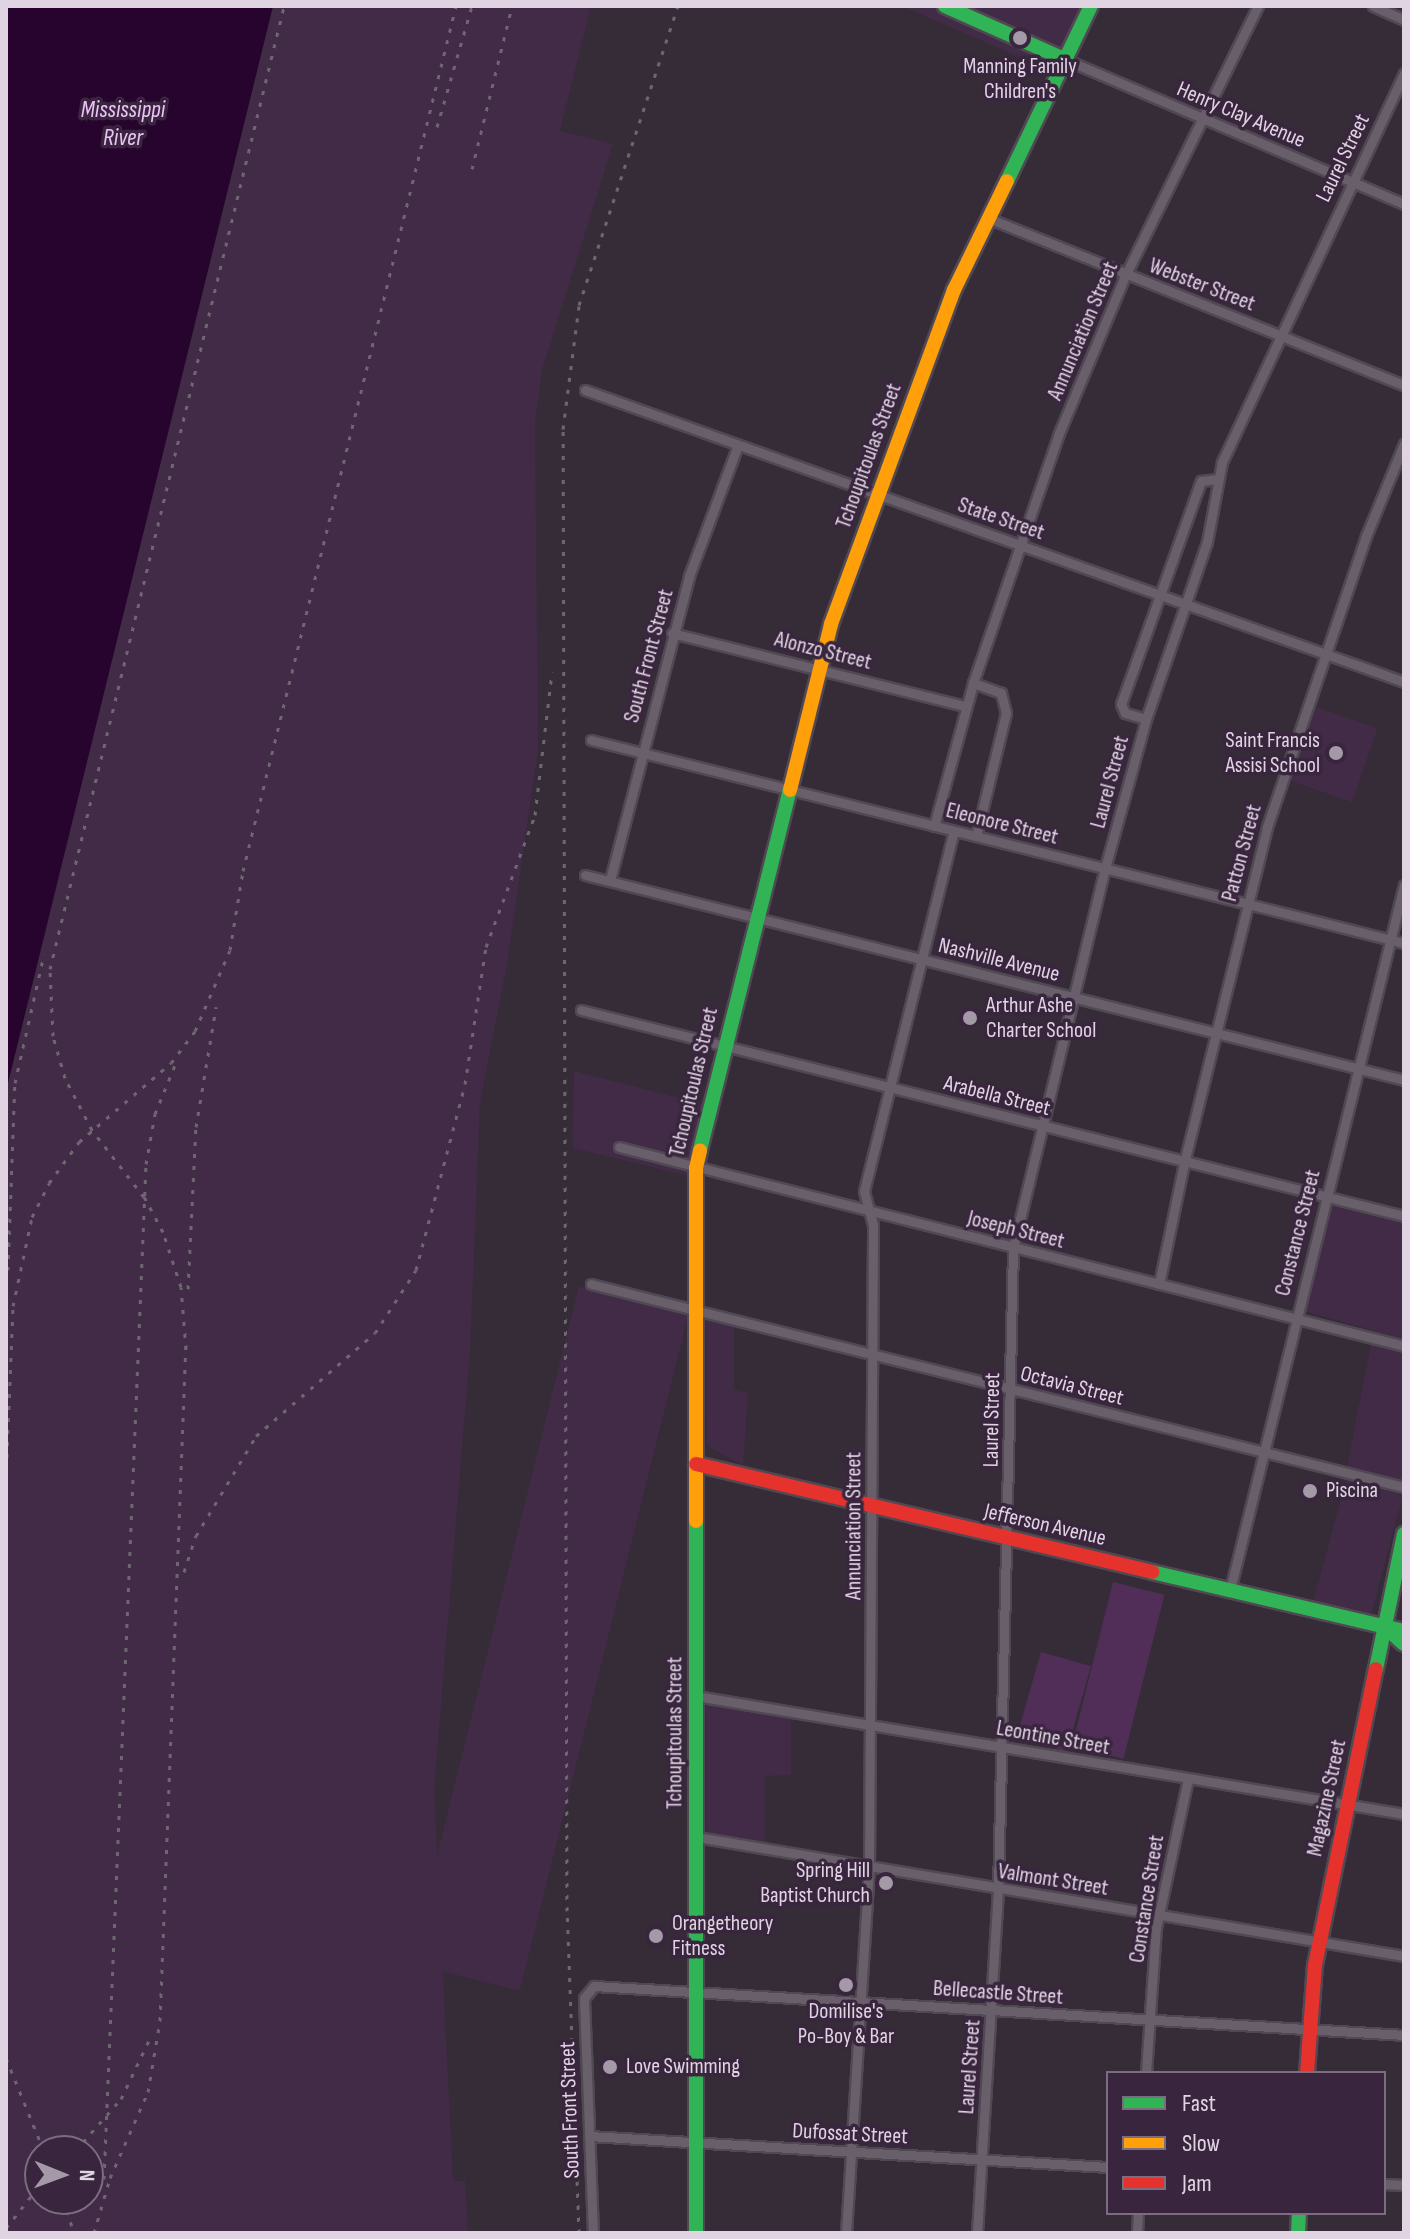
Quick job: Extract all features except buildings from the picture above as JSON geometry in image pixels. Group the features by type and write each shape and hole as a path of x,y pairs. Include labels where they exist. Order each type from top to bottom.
{"street":[{"path":"945,6 1064,59"},
{"name":"Tchoupitoulas Street","path":"696,2233 696,1168 817,667 954,290 1091,6"},
{"name":"Annunciation Street","path":"934,826 965,706 1059,433 1126,274 1258,6"},
{"path":"1373,6 1404,20"},
{"name":"Henry Clay Avenue","path":"1064,59 1404,204"},
{"name":"Laurel Street","path":"977,2233 998,1889 1009,1539 1013,1248 1105,868 1146,719 1207,542 1218,479 1280,335 1404,73"},
{"name":"Webster Street","path":"988,218 1404,385"},
{"name":"State Street","path":"585,390 1404,682"},
{"name":"Patton Street","path":"1159,1284 1215,1032 1286,763 1404,444"},
{"name":"South Front Street","path":"610,880 672,633 738,445"},
{"name":"Laurel Street","path":"1146,719 1125,713 1121,704 1201,481 1218,479"},
{"name":"Alonzo Street","path":"672,633 965,706"},
{"path":"973,683 1001,693 1006,713 976,836"},
{"name":"Eleonore Street","path":"591,740 1404,943"},
{"name":"Annunciation Street","path":"846,2233 869,1868 872,1505 870,1212 864,1191 954,831"},
{"name":"Nashville Avenue","path":"585,875 1404,1080"},
{"name":"Constance Street","path":"1230,1590 1404,885"},
{"name":"Arabella Street","path":"581,1010 1404,1216"},
{"name":"Joseph Street","path":"619,1147 1404,1346"},
{"name":"Octavia Street","path":"591,1284 1404,1487"},
{"name":"Jefferson Avenue","path":"696,1464 1404,1631"},
{"name":"Magazine Street","path":"1307,2071 1319,1944 1404,1534"},
{"name":"Jefferson Avenue","path":"1385,1627 1404,1644"},
{"name":"Leontine Street","path":"696,1696 1404,1814"},
{"name":"Constance Street","path":"1146,2071 1158,1916 1188,1779"},
{"name":"Valmont Street","path":"697,1837 1404,1956"},
{"name":"South Front Street","path":"589,1988 584,1998 593,2233"},
{"name":"Bellecastle Street","path":"589,1988 1404,2035"},
{"name":"Dufossat Street","path":"589,2136 1106,2167"}],"shaded area":[{"path":"273,6 591,6 560,131 613,144 542,370 535,423 538,749 508,958 480,1103 470,1351 434,1790 453,2181 465,2181 468,2233 6,2233 8,1083"},
{"name":"Manning Family Children's","path":"902,6 1082,6 1049,70"},
{"name":"Saint Francis Assisi School","path":"1316,707 1377,728 1352,802 1291,781"},
{"path":"574,1071 702,1104 689,1176 573,1148"},
{"path":"1334,1204 1404,1221 1404,1339 1304,1311 1328,1214"},
{"path":"579,1286 689,1313 520,1991 410,1963"},
{"path":"706,1318 734,1324 734,1390 748,1393 743,1465 707,1446"},
{"path":"1371,1344 1404,1351 1402,1481 1347,1467"},
{"path":"1346,1480 1403,1495 1370,1618 1313,1603"},
{"path":"1113,1582 1164,1595 1124,1759 1072,1746"},
{"path":"1041,1652 1091,1666 1066,1752 1016,1738"},
{"path":"706,1703 791,1717 791,1775 765,1776 765,1845 706,1833"}],"water":[{"name":"Mississippi River","path":"6,6 273,6 8,1083 6,1129"}],"railway":[{"path":"186,1349 181,1287 163,1232 144,1197 92,1130 65,1078 53,1036 50,969 284,6"},
{"path":"6,1481 13,1306 32,1217 49,1183 79,1142 171,1063 195,1031 230,950 243,871 456,6"},
{"path":"437,127 472,6"},
{"path":"472,169 512,6"},
{"path":"579,2233 567,1911 563,429 579,305 678,6"},
{"path":"184,1572 196,1536 256,1436 375,1333 416,1270 465,1084 486,947 535,815 552,672"},
{"path":"8,1270 15,1083 44,954"},
{"path":"188,1289 196,1127 216,1007"},
{"path":"104,2179 146,1164 155,1114 175,1065"},
{"path":"94,2233 110,2178 148,2092 160,2021 186,1341"},
{"path":"89,2135 121,2099 151,2036"},
{"path":"6,2058 37,2135"},
{"path":"6,2228 24,2205"},
{"path":"68,2215 74,2233"}],"traffic: fast":[{"path":"945,6 1064,59"},
{"path":"1007,181 1091,6"},
{"path":"700,1150 790,790"},
{"path":"696,1521 696,2233"},
{"path":"1376,1669 1404,1534"},
{"path":"1152,1572 1404,1631"},
{"path":"1385,1627 1404,1644"},
{"path":"1298,2233 1299,2215"}],"traffic: slow":[{"path":"790,790 831,624 954,290 1007,181"},
{"path":"696,1521 696,1168 700,1150"}],"traffic: jam":[{"path":"696,1464 1152,1572"},
{"path":"1307,2071 1315,1965 1376,1669"}],"place":[{"name":"Manning Family Children's","path":"1020,38"},
{"name":"Saint Francis Assisi School","path":"1336,753"},
{"name":"Arthur Ashe Charter School","path":"970,1018"},
{"name":"Piscina","path":"1310,1491"},
{"name":"Spring Hill Baptist Church","path":"886,1883"},
{"name":"Orangetheory Fitness","path":"656,1936"},
{"name":"Domilise's Po-Boy & Bar","path":"846,1985"},
{"name":"Love Swimming","path":"610,2067"}]}
